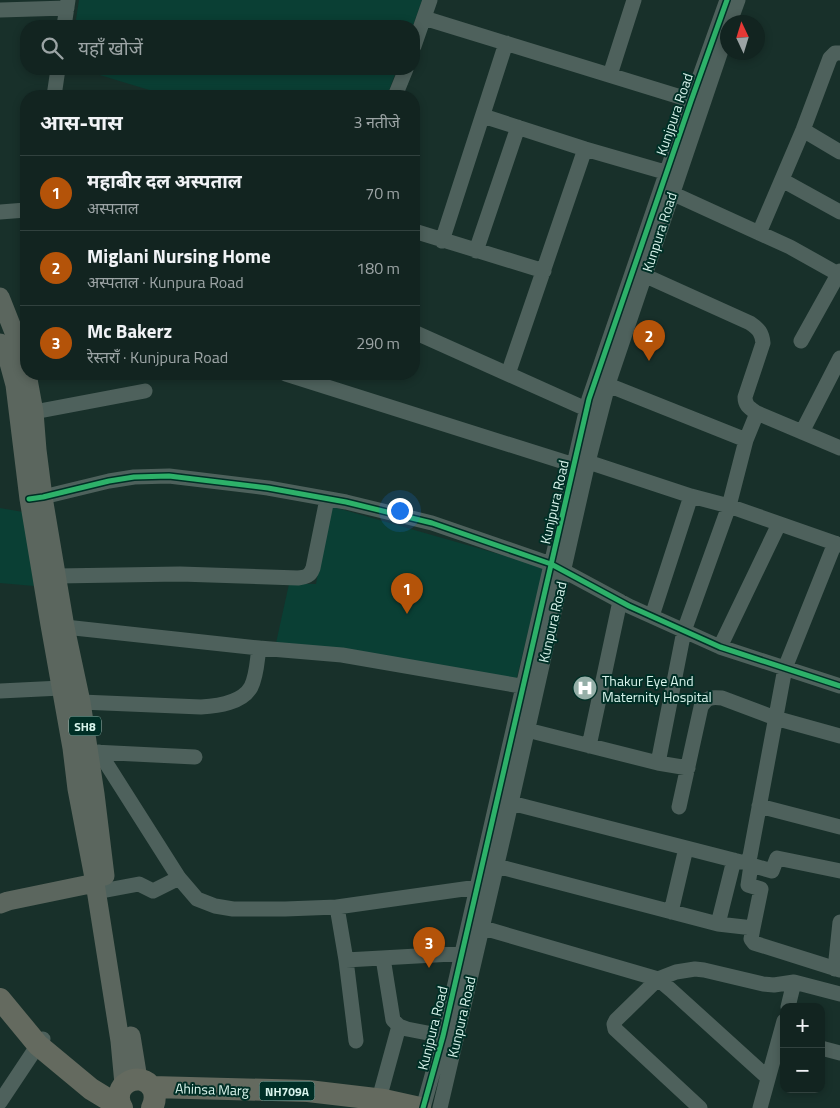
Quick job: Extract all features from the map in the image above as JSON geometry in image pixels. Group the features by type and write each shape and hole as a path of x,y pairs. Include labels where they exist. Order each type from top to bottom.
{"highway":[{"name":"NH709A","path":"0,986 41,1042"},
{"name":"NH709A","path":"0,999 41,1042 91,1089 133,1096"},
{"name":"Ahinsa Marg","path":"133,1096 308,1092 379,1099 422,1108"}],"main road":[{"name":"SH8","path":"0,297 20,338"},
{"name":"SH8","path":"0,344 9,363 30,450 45,549 61,688 86,751"},
{"name":"SH8","path":"27,380 34,412 30,450"},
{"name":"SH8","path":"45,549 57,576 65,627 81,702 86,751 77,790 101,887 109,936 120,1041 133,1096"},
{"path":"0,904 8,901 101,887"}],"street":[{"path":"420,29 430,0"},
{"path":"610,75 633,0"},
{"name":"Kunjpura Road","path":"422,1108 442,1036 469,954 557,568 579,462 594,412 589,399 639,272 696,102 727,0"},
{"path":"733,15 738,0"},
{"path":"0,10 67,4 65,20"},
{"path":"424,18 696,102 720,48"},
{"path":"442,240 506,43"},
{"path":"759,233 803,130 830,58 835,53 840,53"},
{"path":"55,90 57,75"},
{"path":"398,90 404,75"},
{"path":"483,116 585,149 669,183 759,233 840,273 801,341"},
{"path":"476,251 518,127"},
{"path":"803,130 840,152"},
{"path":"508,374 585,149"},
{"path":"782,180 840,212"},
{"path":"0,212 20,210"},
{"path":"420,234 544,271"},
{"path":"639,272 758,328 762,335 763,343 745,397 747,406 757,413 840,448"},
{"name":"Kunpura Road","path":"594,412 608,385 639,272"},
{"path":"420,335 594,412"},
{"path":"802,432 839,363"},
{"path":"306,380 729,506 838,544 785,668 750,856 744,862 718,924"},
{"path":"608,385 746,440"},
{"path":"34,412 145,391"},
{"path":"658,763 684,630 729,506 746,440 757,413"},
{"path":"36,498 110,481 134,477 168,476 268,488 346,502 432,523 557,568 620,601 720,647 840,686"},
{"path":"652,616 691,496"},
{"path":"57,576 180,574 298,578 309,576 313,568 327,499"},
{"path":"720,647 779,524"},
{"path":"589,746 620,601"},
{"path":"65,627 342,655 530,688 527,730 511,803 490,864 718,924 752,928"},
{"path":"81,702 202,707 229,703 247,692 251,686 255,675 259,648"},
{"path":"0,691 61,688"},
{"path":"679,807 701,708 705,701 713,697 722,698 776,718 840,736"},
{"path":"527,730 658,763 688,768"},
{"path":"86,751 195,757"},
{"path":"86,751 179,878 197,899 215,906 233,909 337,907 484,886"},
{"path":"511,803 744,862 772,871 777,858 840,871"},
{"path":"759,806 840,827"},
{"path":"671,912 686,848"},
{"path":"744,862 748,885 761,889 752,928 751,939 754,943 837,969 840,922"},
{"path":"101,887 140,884 153,891 179,878"},
{"path":"337,907 356,1041"},
{"path":"475,926 658,979 768,1078"},
{"path":"346,960 469,954"},
{"name":"Kunpura Road","path":"440,1108 469,954"},
{"path":"383,958 393,1020 407,1030 442,1036"},
{"path":"700,1108 615,1029 614,1024 616,1020 658,979 676,972 695,969 763,984 774,985 794,982 840,994"},
{"path":"789,1003 794,982"},
{"path":"379,1099 399,1026"},
{"path":"0,1102 41,1042"},
{"path":"760,1108 780,1043"},
{"path":"825,1049 840,1053"}],"shaded area":[{"path":"79,0 422,0 415,20 76,20"},
{"path":"100,75 395,75 389,90 149,90"},
{"path":"330,506 544,567 516,681 276,643 289,584 316,584"},
{"path":"0,508 23,512 34,586 0,583"}],"cycle path":[{"path":"423,1108 443,1036 589,399 727,0"},
{"path":"29,499 109,481 134,477 169,476 268,488 346,502 432,523 551,564 629,606 720,647 840,686"}],"place":[{"name":"Miglani Nursing Home","path":"649,361"},
{"name":"महाबीर दल अस्पताल","path":"407,614"},
{"name":"Thakur Eye And Maternity Hospital","path":"585,688"},
{"name":"Mc Bakerz","path":"429,968"}]}
